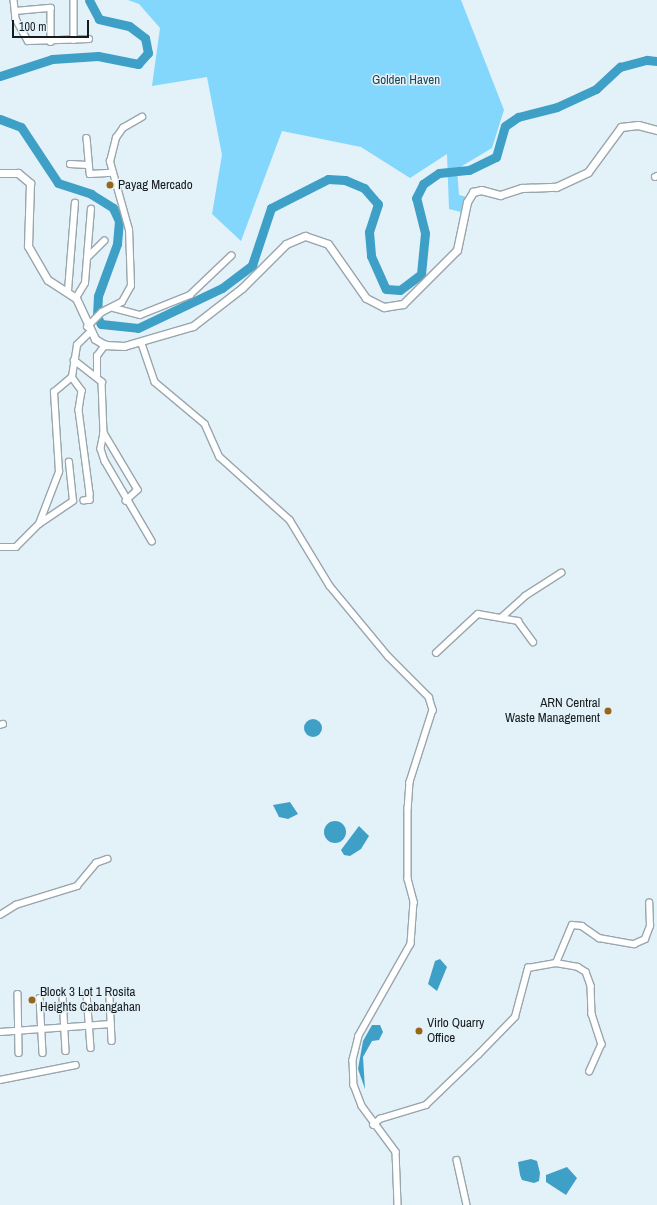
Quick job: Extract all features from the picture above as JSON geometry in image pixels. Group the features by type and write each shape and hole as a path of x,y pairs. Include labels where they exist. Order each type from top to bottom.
{"main road":[{"path":"0,173 18,173 30,183 28,246 48,280 68,291 76,298 88,330 105,345 142,344 193,326 242,288 286,244 305,236 328,244 366,298 384,307 403,304 457,250 467,202 473,192 481,190 500,195 522,188 556,187 588,172 621,128 638,125 657,130"}],"street":[{"path":"14,0 15,11 28,41 51,42 89,39"},
{"path":"74,0 74,40"},
{"path":"15,11 51,8 51,42"},
{"path":"84,501 90,500 90,493 79,410 82,392 72,377 74,360 77,345 88,330 93,318 102,312 114,308 126,297 132,271 129,230 112,173 111,149 116,138 124,128 142,117"},
{"path":"87,138 87,165 90,174 112,173"},
{"path":"70,164 87,165"},
{"path":"68,291 75,203"},
{"path":"76,298 85,283 91,209"},
{"path":"88,257 104,241"},
{"path":"114,308 140,315 178,300 206,282 231,256"},
{"path":"142,344 155,382 205,424 220,457 290,520 330,586 389,657 429,698 433,710 410,782 408,808 408,879 414,902 411,944 358,1036 353,1060 354,1085 373,1125 396,1152 398,1205"},
{"path":"105,345 97,356 97,376 104,399 104,434 101,450 104,461 126,501 152,541"},
{"path":"74,360 97,376"},
{"path":"39,524 59,472 52,399 54,392 72,377"},
{"path":"104,434 138,490 126,501"},
{"path":"0,547 16,547 39,524 73,501 69,462"},
{"path":"502,617 525,596 561,574"},
{"path":"436,653 478,614 518,621 533,642"},
{"path":"0,915 16,905 77,886 96,863 107,859"},
{"path":"556,963 572,924 582,926 599,938 634,944 646,939 650,926 649,903"},
{"path":"373,1125 380,1119 419,1109 433,1100 515,1017 528,968 556,963 578,966 586,972 591,986 592,1014 602,1044 590,1071"},
{"path":"18,994 19,1053"},
{"path":"88,994 91,1048"},
{"path":"63,996 66,1051"},
{"path":"40,998 43,1053"},
{"path":"110,998 112,1042"},
{"path":"0,1032 111,1024"},
{"path":"0,1080 76,1065"},
{"path":"457,1160 467,1205"}],"green space":[{"name":"Golden Haven","path":"128,0 461,0 504,110 492,148 457,169 459,195 471,198 465,213 449,209 447,154 410,178 361,147 282,131 241,241 212,214 222,155 207,77 152,86 160,28 139,4"}],"shaded area":[{"path":"313,719 319,722 322,728 319,734 313,737 307,734 304,728 307,722"},
{"path":"290,802 298,814 288,819 279,817 273,805"},
{"path":"335,821 343,824 346,832 343,840 335,843 327,840 324,832 327,824"},
{"path":"359,826 369,836 361,849 350,856 344,855 341,850"},
{"path":"440,959 447,967 437,991 428,984 435,961"},
{"path":"372,1025 380,1025 383,1032 379,1040 372,1041 363,1057 365,1089 358,1069 363,1041"},
{"path":"531,1159 537,1161 540,1173 539,1181 534,1183 522,1180 518,1162"},
{"path":"567,1167 577,1178 566,1195 546,1182 546,1175"}],"waterway":[{"path":"0,76 52,59 98,56 138,64 148,53 145,38 129,26 99,19 89,0"},
{"path":"0,119 21,127 58,183 91,194 113,208 119,221 117,244 98,296 97,317 101,324 138,328 222,288 252,265 271,208 328,179 345,180 364,188 378,204 369,232 371,256 386,289 400,290 421,274 425,233 416,198 423,184 439,173 469,170 496,157 505,126 518,117 557,107 596,89 620,67 647,60 657,61"}],"place":[{"name":"Payag Mercado","path":"110,185"},
{"name":"ARN Central Waste Management","path":"608,711"},
{"name":"Block 3 Lot 1 Rosita Heights Cabangahan","path":"32,1000"},
{"name":"Virlo Quarry Office","path":"419,1031"}]}
